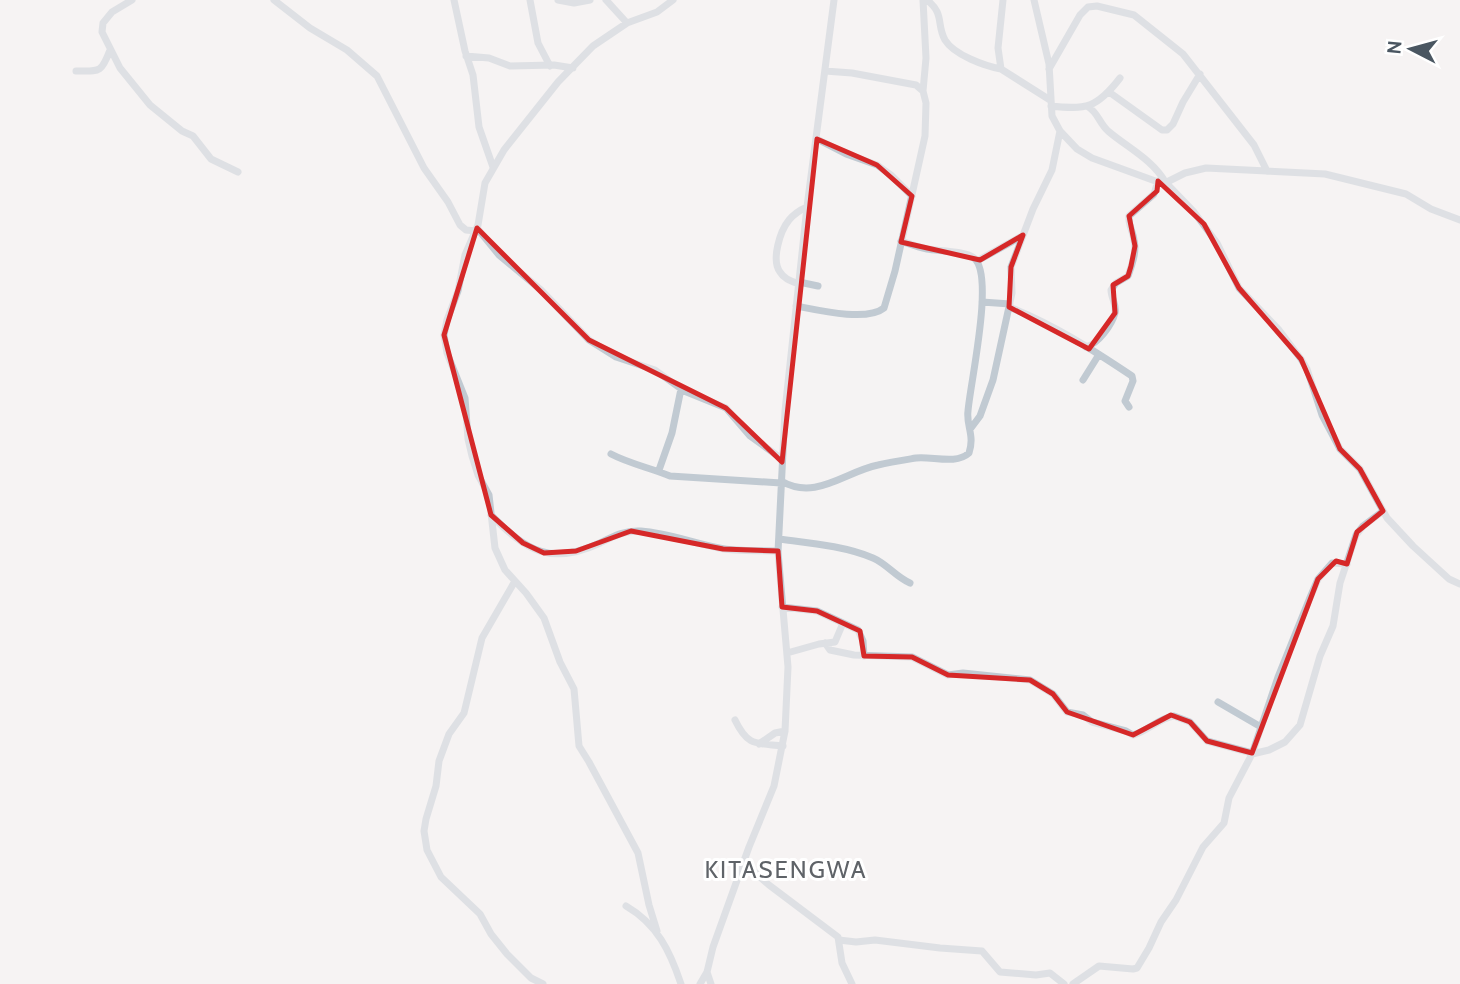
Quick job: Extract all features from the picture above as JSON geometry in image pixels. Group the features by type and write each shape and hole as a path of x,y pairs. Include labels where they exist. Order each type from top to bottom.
{"street":[{"path":"132,0 112,12 103,23 102,32 120,68 157,112 193,136 211,159 238,172"},
{"path":"274,0 310,28 354,56 377,76 424,168 448,202 460,225 466,230 477,230 499,255 541,290 583,335 616,357 655,370 681,389 730,410 750,436 782,458"},
{"path":"454,0 475,90 479,127 493,167"},
{"path":"530,0 538,43 550,65"},
{"path":"558,0 574,4 590,0"},
{"path":"606,0 627,23"},
{"path":"673,0 657,12 627,23 593,46 558,82 512,139 485,183 477,230 465,255 458,291 444,335 447,353 465,398 469,447 478,475 489,495 495,548 505,570 544,618 560,662 574,689 581,752 638,853 657,931 673,960 681,984"},
{"path":"700,984 707,972 743,862 774,786 783,747 788,686 778,551 785,411 807,207 834,0"},
{"path":"925,0 939,14 943,36 949,45 981,64 1001,69 1050,103 1078,109 1087,106 1102,98 1120,78"},
{"path":"796,306 860,315 880,312 884,308 912,197 926,127 923,91 926,58 925,0"},
{"path":"1001,69 998,48 1003,0"},
{"path":"1034,0 1045,40 1050,103 1054,121 1060,131 1077,149 1092,158 1163,182"},
{"path":"1088,0 1097,6"},
{"path":"1049,69 1080,15 1088,7 1097,6 1134,15 1174,46 1200,74 1254,145 1267,171"},
{"path":"76,71 99,70 110,50"},
{"path":"466,56 489,58 510,66 550,65 573,68"},
{"path":"825,71 904,82 916,85 923,91"},
{"path":"1109,92 1162,130 1167,130 1173,124 1200,74"},
{"path":"1087,106 1110,132 1152,164 1163,182 1204,224 1217,243 1239,288 1265,314 1301,359 1307,369 1322,415 1340,449 1360,469 1383,511 1413,546 1449,579 1460,584"},
{"path":"971,428 980,416 993,380 1010,306 1011,267 1036,202 1052,170 1060,131"},
{"path":"817,139 846,154 877,165 912,197"},
{"path":"1086,346 1093,345 1099,339 1115,315 1111,290 1115,283 1128,276 1135,252 1129,216 1154,194 1163,182 1196,169 1325,174 1406,194 1431,209 1460,220"},
{"path":"807,207 797,212 786,224 777,256 780,273 785,278 818,286"},
{"path":"977,261 1023,235"},
{"path":"611,454 642,468 659,470 670,476 697,480 781,482 805,489 818,487 876,465 916,458 964,458 970,450 971,428 967,416 975,373 982,275 977,261 968,255 927,249 901,241"},
{"path":"982,302 1010,306 1026,313 1086,346 1133,378 1125,401 1129,407"},
{"path":"1083,380 1098,356"},
{"path":"659,470 672,433 681,389"},
{"path":"825,643 830,649 864,656 912,657 948,674 1030,680 1054,694 1067,712 1083,715 1092,722 1133,734 1174,716 1190,722 1207,741 1252,754 1269,750 1285,741 1300,725 1333,626 1340,583 1357,532 1383,511"},
{"path":"491,515 530,549 544,553 563,554 576,551 621,532 631,531 672,534 717,548 778,551"},
{"path":"779,539 866,555 880,561 894,574 911,583"},
{"path":"1073,984 1100,967 1129,970 1137,968 1200,853 1228,815 1229,798 1252,754 1278,677 1318,579 1332,563 1347,564"},
{"path":"515,580 482,638 464,713 449,734 439,761 436,786 424,831 427,850 441,877 480,914 507,954 531,978 543,984"},
{"path":"782,607 807,608 859,630 864,656"},
{"path":"787,653 835,642 843,623"},
{"path":"1218,702 1261,727"},
{"path":"735,720 746,739 759,744 783,747"},
{"path":"759,744 775,733 785,731"},
{"path":"743,862 839,940 875,940 982,951 1000,972 1036,975 1050,973 1064,984"},
{"path":"626,906 657,931"},
{"path":"839,940 842,962 852,984"},
{"path":"707,972 711,984"}],"highlighted area":[{"path":"817,139 877,165 912,196 901,242 980,260 1023,235 1011,267 1009,307 1089,349 1115,313 1113,285 1128,276 1135,246 1129,216 1157,191 1158,181 1204,224 1239,288 1301,359 1340,449 1360,469 1383,511 1357,532 1347,564 1336,561 1318,579 1252,753 1207,741 1190,722 1171,715 1133,735 1067,712 1053,694 1030,680 948,675 912,657 864,656 860,631 817,611 782,607 778,551 723,549 631,531 576,551 544,553 523,543 491,515 444,335 477,228 589,340 726,408 782,462"}],"district":[{"name":"KITASENGWA","path":"786,869"}]}
